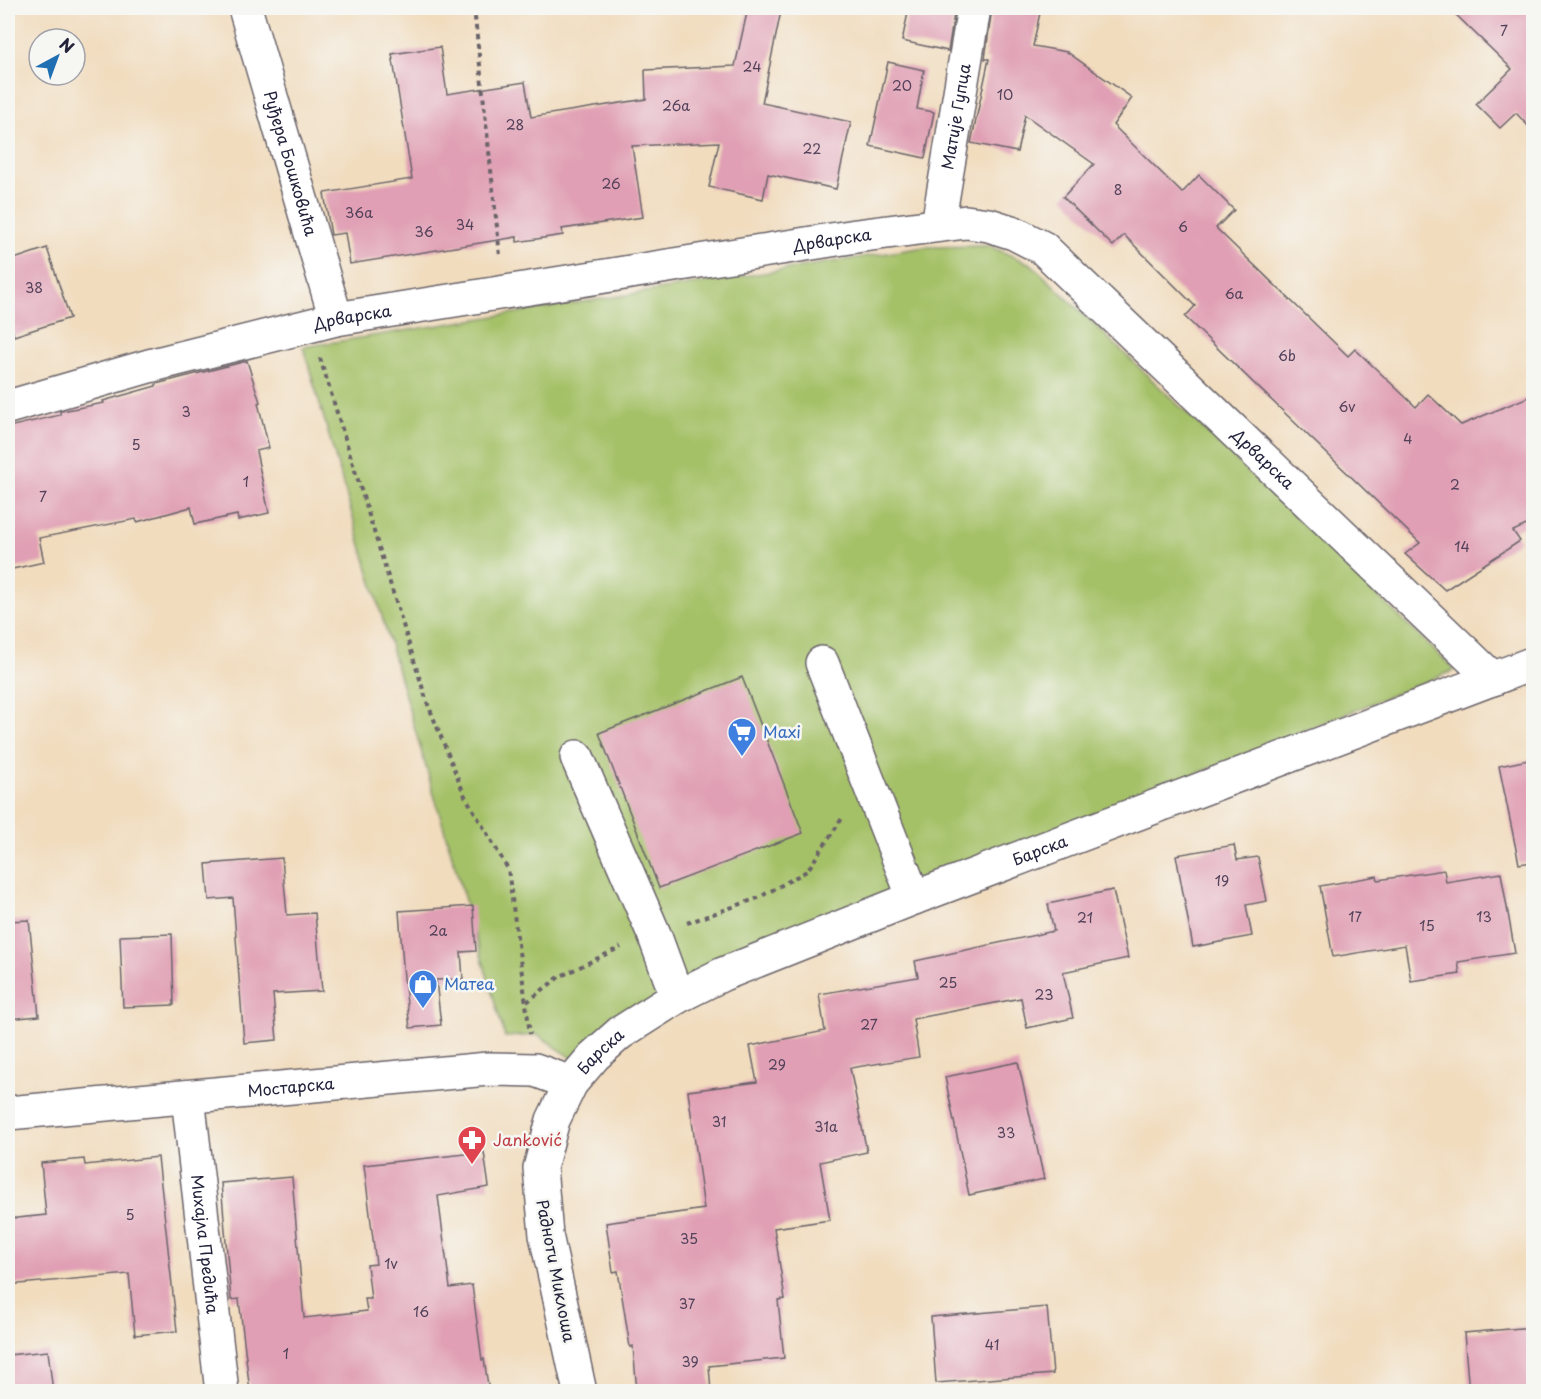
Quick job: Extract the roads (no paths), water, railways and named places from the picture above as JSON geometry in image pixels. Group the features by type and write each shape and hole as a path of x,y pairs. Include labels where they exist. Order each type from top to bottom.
{"street":[{"name":"Руђера Бошковића","path":"245,8 323,322"},
{"name":"Матије Гупца","path":"938,225 974,8"},
{"name":"Дрварска","path":"8,407 149,366 323,322 845,238 966,222 988,225 1014,233 1043,248 1493,679"},
{"path":"822,663 914,898"},
{"name":"Барска","path":"571,1083 594,1056 620,1033 676,997 723,974 914,898 1533,663"},
{"path":"577,757 654,934 676,997"},
{"name":"Мостарска","path":"8,1113 488,1069 535,1070 571,1083"},
{"name":"Радноти Миклоша","path":"571,1083 553,1120 540,1168 546,1235 580,1392"},
{"name":"Михајла Предића","path":"188,1097 222,1392"}],"place":[{"name":"Maxi","path":"742,758"},
{"name":"Матеа","path":"423,1010"},
{"name":"Janković","path":"472,1166"}]}
